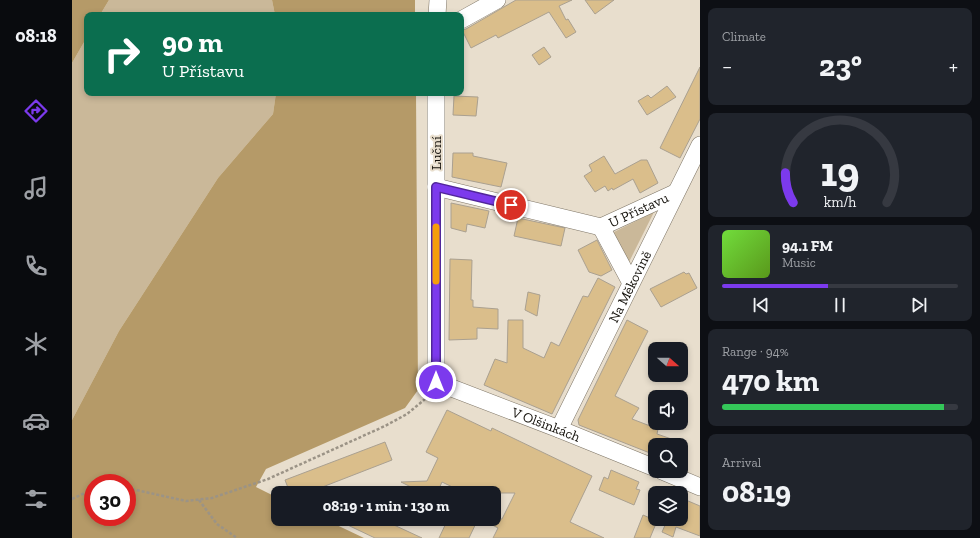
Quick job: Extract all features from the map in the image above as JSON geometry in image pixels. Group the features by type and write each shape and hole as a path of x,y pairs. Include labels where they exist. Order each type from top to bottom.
{"street":[{"path":"437,12 438,0"},
{"path":"464,18 497,0"},
{"name":"Luční","path":"436,96 436,382"},
{"name":"Na Měkovině","path":"558,429 700,145"},
{"name":"U Přístavu","path":"436,187 601,227 675,193"},
{"name":"U Přístavu","path":"601,227 631,284"},
{"name":"V Olšinkách","path":"436,382 648,465"},
{"path":"679,478 700,487"}],"path":[{"path":"136,490 186,500 199,500 212,498 268,479 385,426 407,414 428,397 436,382"},
{"path":"72,499 84,494"},
{"path":"199,500 217,524 237,538"}],"shaded area":[{"path":"72,0 109,0 102,12 84,12 84,42 72,63"},
{"path":"109,0 272,0 274,12 102,12"},
{"path":"272,0 415,0 415,12 274,12"},
{"path":"84,42 84,96 276,96 273,114 218,178 119,331 72,420 72,63"},
{"path":"276,96 416,96 418,390 405,408 266,469 256,487 271,494 271,526 339,526 364,538 72,538 72,420 119,331 218,178 273,114"},
{"path":"654,212 627,266 610,234"}],"building":[{"path":"516,0 572,0 559,6 566,20 568,19 576,32 566,38 549,12 498,38 496,35 471,48 464,34 464,30"},
{"path":"585,0 614,0 595,14"},
{"path":"544,47 551,57 539,65 532,55"},
{"path":"700,67 700,119 680,158 660,148"},
{"path":"667,86 676,97 647,115 638,101 648,95 651,98"},
{"path":"454,96 478,97 476,116 453,115"},
{"path":"453,153 473,153 473,156 507,163 501,187 452,177"},
{"path":"604,156 615,174 641,160 647,160 658,183 640,193 633,179 613,190 612,188 608,191 605,186 595,192 584,176 592,171 589,165"},
{"path":"451,203 489,211 485,228 467,224 466,232 451,228"},
{"path":"518,218 565,228 561,246 514,236"},
{"path":"597,240 612,270 601,276 589,272 578,250"},
{"path":"450,259 472,260 471,300 473,300 473,307 498,309 498,329 477,328 477,339 449,340"},
{"path":"684,272 686,274 689,273 697,288 661,307 650,289"},
{"path":"598,278 615,287 552,414 484,385 495,359 507,363 508,320 523,320 523,348 544,358 551,342 559,346 583,296 588,297"},
{"path":"528,292 540,295 537,316 525,310"},
{"path":"627,320 648,331 615,396 639,408 632,419 648,425 648,430 658,430 657,434 669,438 648,438 648,452 579,425 578,420"},
{"path":"447,410 491,431 492,428 592,476 570,522 604,538 493,538 498,528 494,526 501,526 501,519 515,493 501,493 501,486 450,486 442,482 440,486 409,486 401,482 427,481 438,458 426,452"},
{"path":"385,442 392,460 325,486 287,486 285,480"},
{"path":"611,470 639,482 636,489 640,490 634,505 599,490 604,477 608,479"},
{"path":"688,501 700,506 700,536 676,527 673,537 662,532 665,526 688,526"},
{"path":"643,515 648,517 648,526 655,526 650,538 634,538"},
{"path":"350,526 396,526 422,538 375,538"},
{"path":"445,526 475,526 469,538 439,538"}],"slow traffic":[{"path":"436,227 436,281"}],"route":[{"path":"436,382 436,187 511,205"}]}
